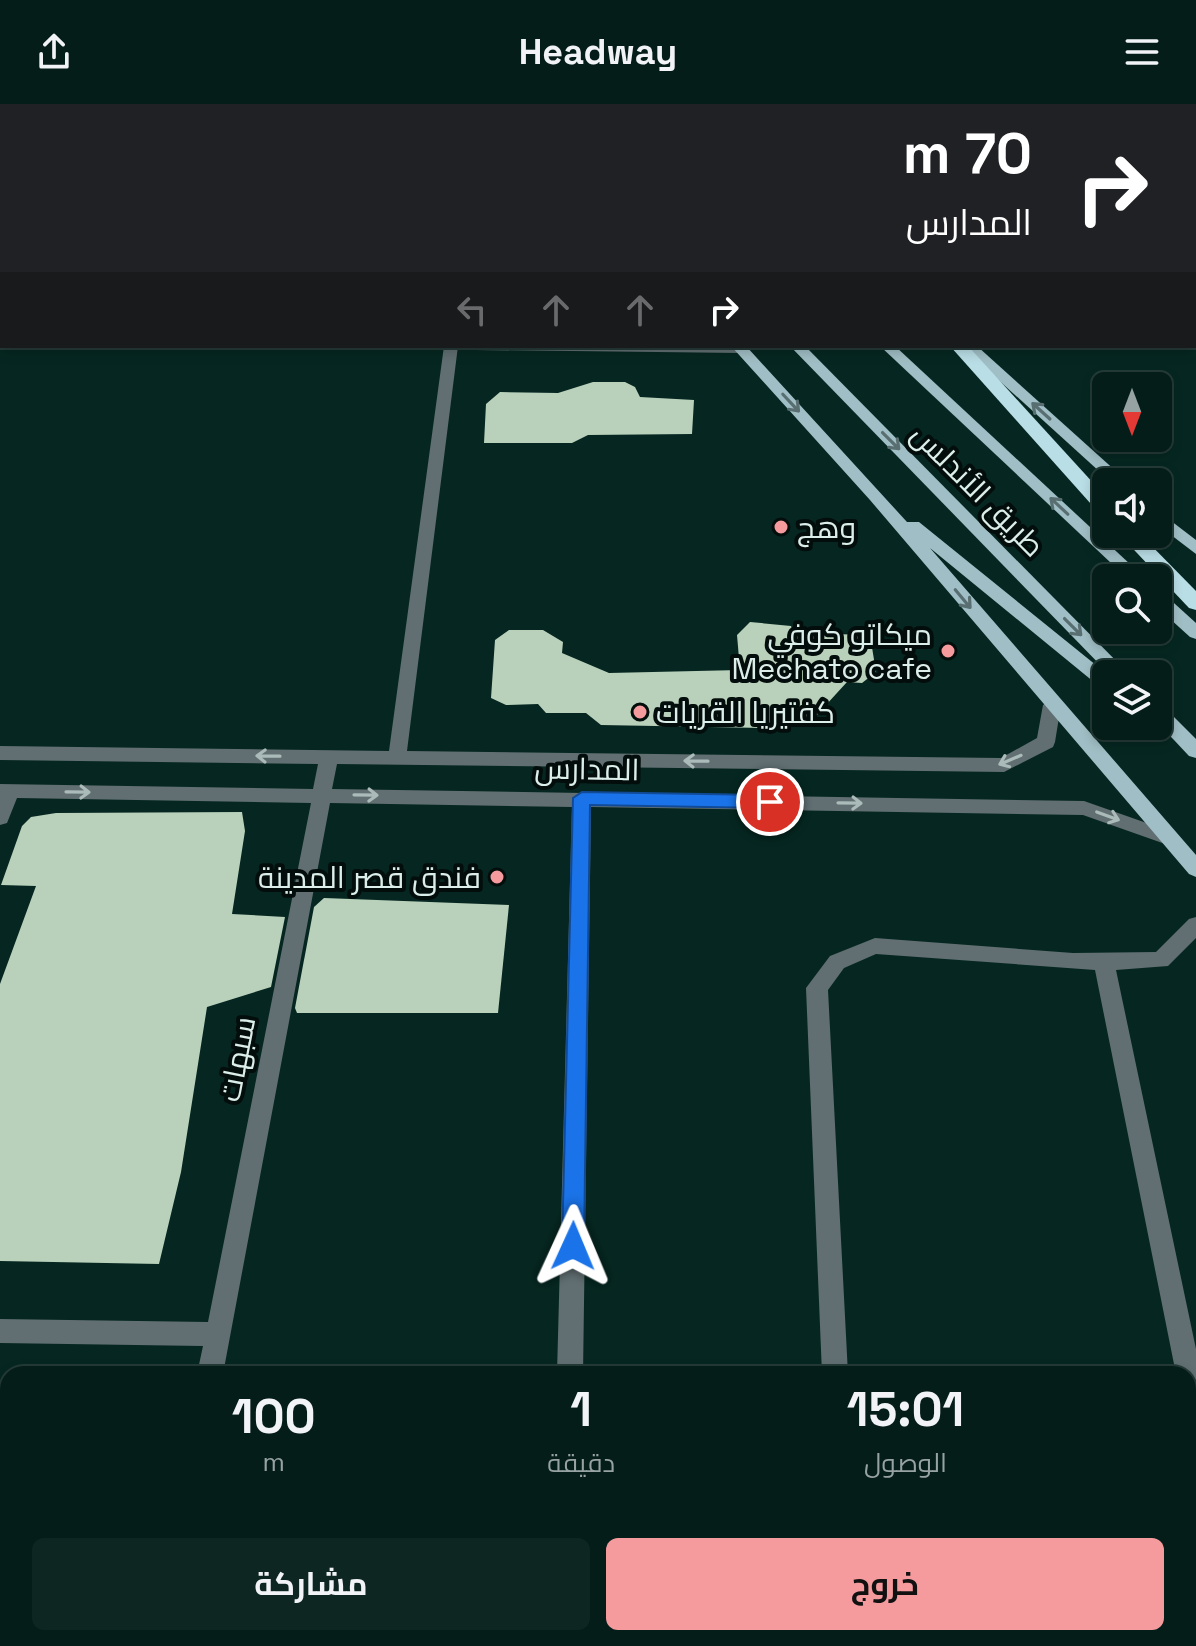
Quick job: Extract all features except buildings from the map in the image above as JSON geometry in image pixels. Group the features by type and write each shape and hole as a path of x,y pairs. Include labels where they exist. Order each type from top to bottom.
{"highway":[{"path":"961,348 1092,493"},
{"path":"1143,548 1196,603"}],"main road":[{"path":"740,348 876,496 1052,705 1196,869"},
{"name":"طريق الأندلس","path":"799,348 1106,660"},
{"name":"طريق الأندلس","path":"889,348 1122,564"},
{"path":"970,348 1104,468"},
{"path":"876,496 1092,672"},
{"path":"1172,528 1196,549"},
{"path":"1172,611 1196,633"},
{"path":"1172,727 1196,754"},
{"path":"1172,736 1196,754"}],"street":[{"path":"397,758 451,348"},
{"name":"المدارس","path":"0,753 1004,765 1046,742 1052,705"},
{"name":"سبهات","path":"212,1366 329,757"},
{"path":"0,818 5,791"},
{"name":"المدارس","path":"5,791 1084,808 1168,838"},
{"path":"570,1366 582,798"},
{"path":"835,1366 817,988 837,962 875,946 1073,962 1161,960 1196,925"},
{"path":"1104,961 1187,1366"},
{"path":"0,1331 218,1334"}],"place":[{"name":"وهج","path":"781,527"},
{"name":"ميكاتو كوفي Mechato cafe","path":"948,651"},
{"name":"كفتيريا القريات","path":"640,712"},
{"name":"فندق قصر المدينة","path":"497,877"}],"route":[{"path":"573,1246 582,798 770,802"}]}
